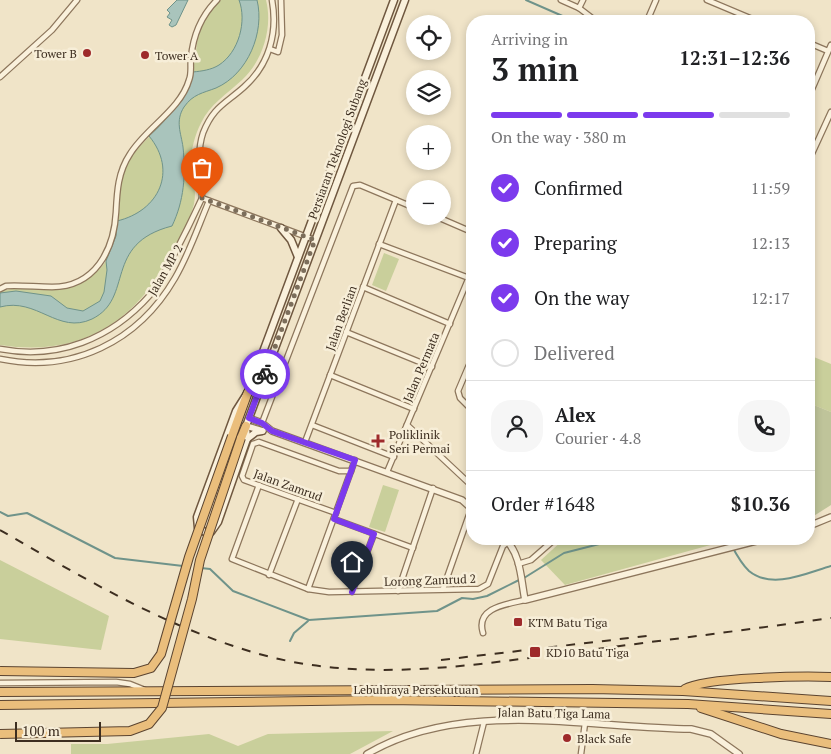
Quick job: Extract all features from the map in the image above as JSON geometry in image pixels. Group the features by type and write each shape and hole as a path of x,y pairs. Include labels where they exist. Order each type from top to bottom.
{"highway":[{"path":"0,671 134,673 143,672 158,661 189,557 248,392"},
{"path":"0,734 130,731 140,729 156,717 166,698 200,560 244,438 247,422"},
{"path":"683,690 703,684 792,677 831,677"},
{"name":"Lebuhraya Persekutuan","path":"0,692 386,688 683,690 831,701"},
{"name":"Lebuhraya Persekutuan","path":"0,705 386,700 688,704 831,714"},
{"path":"688,704 752,726 829,744"}],"main road":[{"name":"Persiaran Teknologi Subang","path":"244,438 218,522 210,532 201,531 198,528 197,517 236,411 248,392 394,0"},
{"name":"Persiaran Teknologi Subang","path":"247,422 405,0"},
{"path":"372,59 381,62"},
{"path":"281,228 291,240 298,258"},
{"path":"264,348 273,352"},
{"path":"244,438 262,431"}],"street":[{"path":"0,77 52,30 76,0"},
{"path":"0,289 6,286 53,287 69,284 88,275 103,260 112,243 121,170 135,145 169,112 188,83 193,42 197,28 217,0"},
{"name":"Jalan MP 2","path":"0,349 38,353 80,345 119,324 151,295 181,243 202,198 200,152 204,132 221,103 253,78 270,49 274,34 272,0"},
{"name":"Jalan MP 2","path":"270,49 278,52 281,43 281,0"},
{"path":"561,0 579,8 588,15"},
{"path":"579,8 582,0"},
{"path":"650,15 656,0"},
{"path":"707,0 743,15"},
{"path":"815,82 831,45"},
{"path":"815,46 828,51"},
{"path":"815,147 831,112"},
{"path":"262,423 353,186 356,184 406,204"},
{"path":"202,198 315,240"},
{"name":"Jalan Berlian","path":"305,442 396,200"},
{"name":"Jalan MP 2","path":"0,359 38,363 61,361 102,349 121,338 140,323 159,303 175,278 209,201"},
{"path":"451,223 466,229"},
{"path":"379,244 466,277"},
{"name":"Jalan Permata","path":"387,472 466,285"},
{"path":"363,287 450,324"},
{"path":"346,332 432,367"},
{"path":"466,372 458,391 460,398 466,404"},
{"path":"330,375 414,409"},
{"path":"247,422 262,423 272,431"},
{"path":"247,422 262,431 272,431 434,488 462,500 466,504"},
{"path":"312,425 394,457"},
{"path":"407,425 466,480"},
{"name":"Jalan Zamrud","path":"336,513 244,480 242,476 255,442 339,471 351,471"},
{"path":"308,589 355,460"},
{"name":"Lorong Zamrud 2","path":"258,485 232,559 308,589 329,592 479,589 485,586 504,545"},
{"path":"398,591 434,488"},
{"path":"269,575 298,499"},
{"path":"815,524 831,517"},
{"path":"334,519 413,548"},
{"path":"444,589 466,524"},
{"path":"352,592 374,534"},
{"path":"509,545 518,564 525,600"},
{"path":"518,564 531,560 548,545"},
{"path":"483,633 482,623 487,612 493,608 743,545"},
{"path":"0,683 116,682 130,684 146,691"},
{"path":"476,754 484,722"},
{"name":"Jalan Batu Tiga Lama","path":"367,754 412,734 455,724 484,722 586,723 702,731 719,739 739,754"},
{"path":"581,754 586,723"}],"green space":[{"path":"220,0 266,0 268,10 267,32 256,63 242,80 214,105 205,116 199,128 191,158 195,193 194,204 187,225 169,259 154,282 137,302 119,319 99,332 77,341 54,346 0,345 0,292 22,288 66,287 88,278 102,267 115,239 120,191 123,175 129,161 140,146 167,119 178,103 192,72 201,28 207,16"},
{"path":"384,253 399,259 386,291 372,285"},
{"path":"815,357 831,364 831,412 815,405"},
{"path":"815,405 831,412 831,505 815,515"},
{"path":"383,485 399,490 385,532 369,527"},
{"path":"557,545 710,545 565,585 541,560"},
{"path":"0,560 109,616 101,650 0,639"},
{"path":"393,731 350,754 71,754 71,744 107,744 209,734 238,746 268,734"}],"water":[{"path":"177,0 188,0 176,25 172,27 169,25 172,20 167,17 170,13 167,10"},
{"path":"239,0 257,0 259,12 256,38 252,51 237,73 227,82 195,97 187,103 181,112 179,127 183,147 184,178 182,197 172,226 150,234 136,245 127,258 113,298 105,310 92,319 80,323 68,322 25,307 13,305 0,307 0,293 16,291 51,296 67,308 83,311 100,301 104,292 107,270 106,261 116,236 117,221 132,216 144,208 160,188 163,176 162,163 158,149 149,136 175,107 193,72 216,67 232,52 240,36 242,17"}],"waterway":[{"path":"526,0 560,15"},
{"path":"0,512 8,516 27,513 115,558 183,566"},
{"path":"524,578 564,553 595,545"},
{"path":"731,545 746,568 758,577 779,580 801,576 831,566"},
{"path":"201,568 210,569 233,591 309,620 437,611 462,598 473,599 487,596 519,580"},
{"path":"290,641 294,633 308,621"}],"railway":[{"path":"0,530 100,587 170,621 242,649 315,666 389,670 463,666 831,618"},
{"path":"441,660 655,635"}],"way so far":[{"path":"202,198 315,240 265,374"}],"place":[{"name":"Tower B","path":"87,53"},
{"name":"Tower A","path":"145,55"},
{"name":"Poliklinik Seri Permai","path":"378,441"},
{"name":"KTM Batu Tiga","path":"518,622"},
{"name":"KD10 Batu Tiga","path":"535,652"},
{"name":"Black Safe","path":"567,738"}],"route":[{"path":"265,374 249,418 262,423 272,431 355,460 334,519 374,534 352,592"}]}
